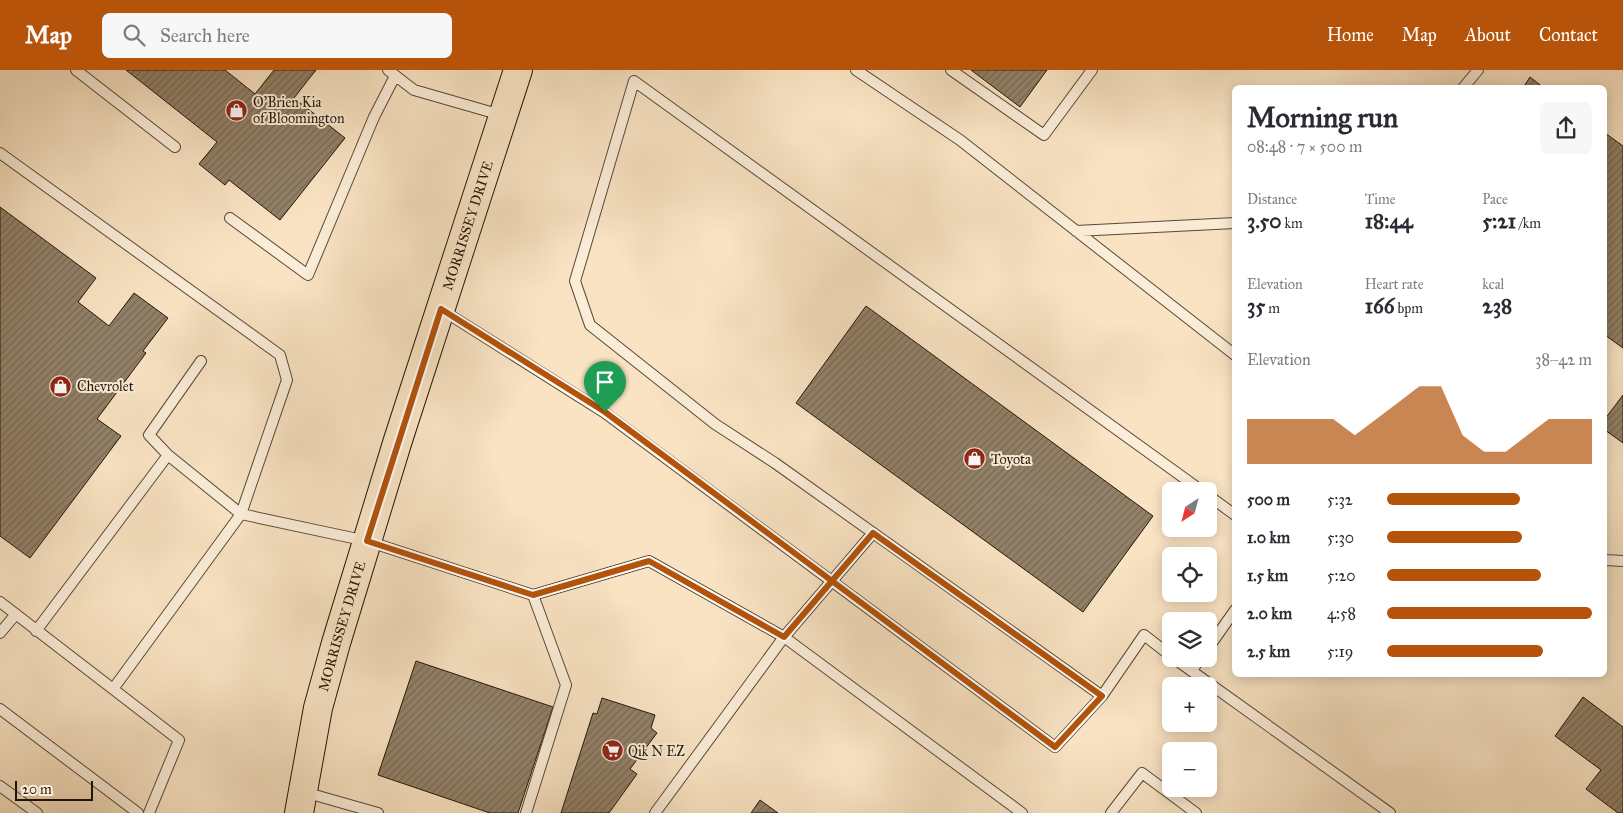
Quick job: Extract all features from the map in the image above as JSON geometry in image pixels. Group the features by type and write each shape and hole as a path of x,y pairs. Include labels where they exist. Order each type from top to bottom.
{"main road":[{"name":"MORRISSEY DRIVE","path":"300,802 318,708 336,643 518,70"}],"lane":[{"path":"76,70 176,147"},
{"path":"856,70 960,140 1232,353"},
{"path":"951,70 1044,134 1092,70"},
{"path":"1466,85 1478,70"},
{"path":"230,218 308,274 391,73 414,90 503,116"},
{"path":"1102,696 775,463 714,424 590,325 575,281 634,81 1190,482"},
{"path":"0,153 280,355 287,380 241,514 113,689"},
{"path":"1076,231 1232,223"},
{"path":"441,309 605,412 1055,747 1102,696 1144,635 1162,649"},
{"path":"201,361 149,435 168,455 241,514 367,541 533,595 649,561 784,637 1022,813"},
{"path":"36,631 168,455"},
{"path":"1218,503 1232,513"},
{"path":"655,813 784,637 873,533"},
{"path":"1607,560 1623,561"},
{"path":"526,813 566,685 533,595"},
{"path":"0,602 179,740 149,813"},
{"path":"0,633 16,614"},
{"path":"1217,636 1232,614"},
{"path":"1187,667 1390,813"},
{"path":"0,709 138,813"},
{"path":"1112,813 1142,773 1196,813"},
{"path":"0,786 37,813"},
{"path":"300,802 378,813"}],"building":[{"path":"126,70 225,70 255,94 274,70 316,70 294,98 345,138 280,220 229,180 225,185 199,164 217,142"},
{"path":"971,70 1047,70 1020,107"},
{"path":"1530,77 1540,85 1525,85"},
{"path":"1607,134 1623,146 1623,348 1607,336"},
{"name":"Chevrolet","path":"0,207 96,278 78,302 109,326 134,293 168,318 143,351 146,353 97,419 121,436 30,558 0,536"},
{"name":"Toyota","path":"866,306 1153,516 1083,612 796,403"},
{"path":"1623,395 1623,443 1607,431 1607,416"},
{"path":"416,661 553,707 518,813 490,813 378,775"},
{"path":"1583,697 1623,727 1623,813 1618,813 1586,789 1601,770 1555,736"},
{"name":"Qik N EZ","path":"602,698 655,715 651,728 657,733 630,769 637,774 609,813 561,813 593,713 597,714"},
{"path":"760,800 778,813 751,813"}],"place":[{"name":"O'Brien Kia of Bloomington","path":"237,110"},
{"name":"Chevrolet","path":"61,386"},
{"name":"Toyota","path":"975,459"},
{"name":"Qik N EZ","path":"612,751"}],"route":[{"path":"605,412 441,309 367,541 533,595 649,561 784,637 832,581 873,533 1102,696 1055,747 887,623 832,581 605,412"}]}
